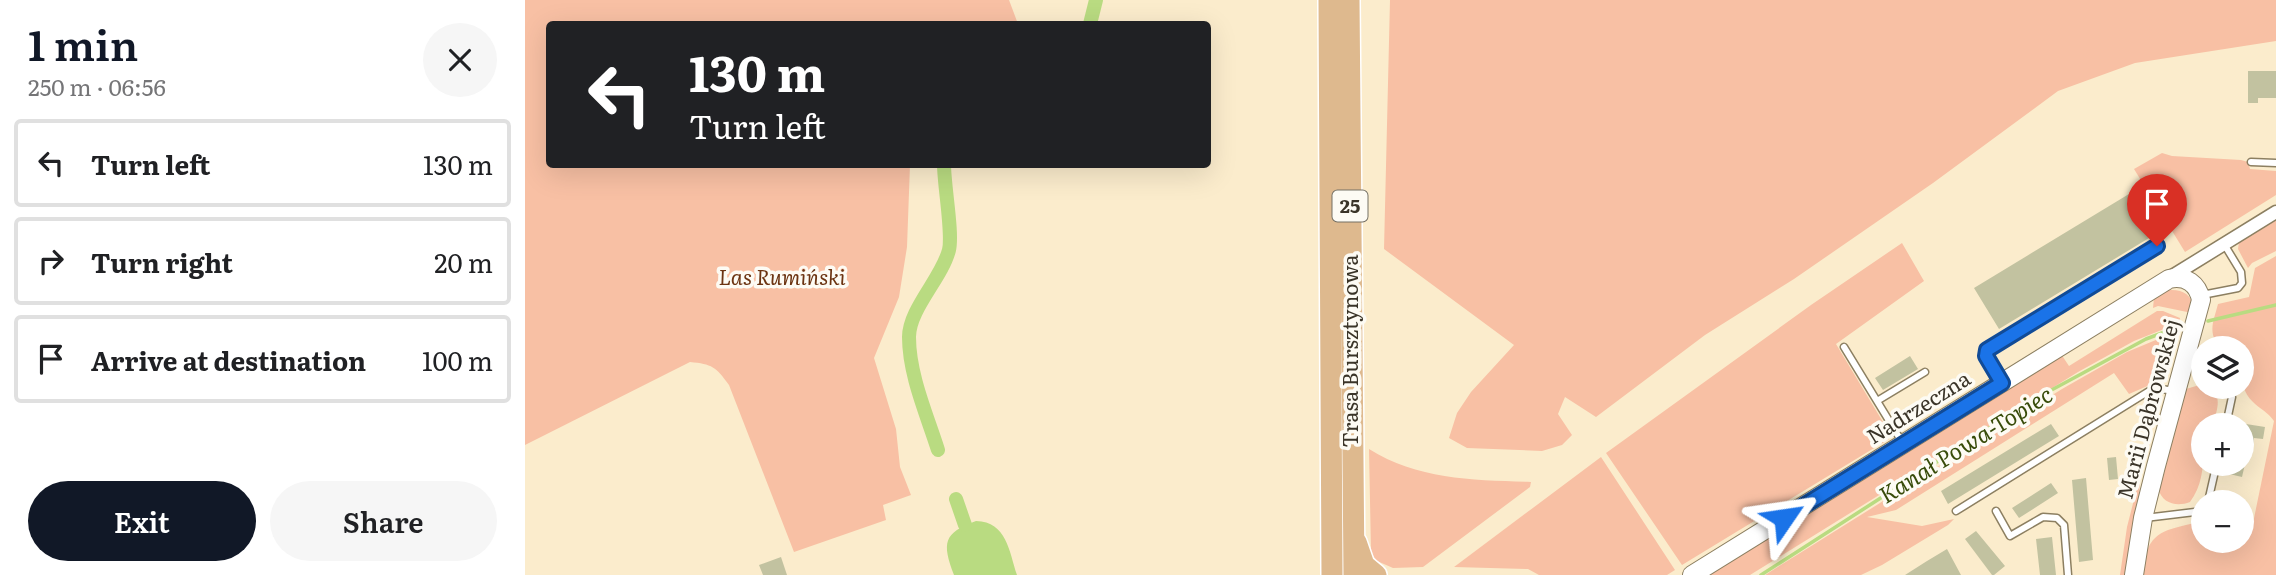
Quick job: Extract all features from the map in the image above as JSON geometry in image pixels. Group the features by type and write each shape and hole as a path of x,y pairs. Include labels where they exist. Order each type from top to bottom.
{"main road":[{"name":"Trasa Bursztynowa","path":"1329,0 1341,412 1353,533 1353,575"},
{"name":"Trasa Bursztynowa","path":"1332,575 1341,412 1349,0"},
{"path":"1353,533 1364,565 1376,575"}],"street":[{"name":"Nadrzeczna","path":"1692,575 2276,212"},
{"path":"2169,279 2185,279 2197,288 2200,295"},
{"name":"Marii Dąbrowskiej","path":"2134,575 2143,518 2200,307 2200,295"}],"lane":[{"path":"2251,162 2276,163"},
{"path":"2200,295 2238,288 2242,283 2241,272 2224,244"},
{"path":"2002,383 1986,356 1987,350 2157,246"},
{"path":"1844,347 1903,444"},
{"path":"2185,361 2191,363"},
{"path":"1877,401 1925,372"},
{"path":"1956,511 2154,388 2177,391"},
{"path":"1996,511 2010,536 2043,517 2057,518 2064,525 2068,575"},
{"path":"2143,518 2191,512"}],"green space":[{"name":"Las Rumiński","path":"525,0 1009,0 1017,21 546,21 546,168 910,168 907,247 899,297 874,358 896,429 900,467 911,495 883,505 886,520 794,552 729,385 717,370 704,364 690,362 525,445"},
{"path":"1390,0 2276,0 2276,41 2135,63 2058,91 1933,183 1794,279 1705,335 1596,417 1565,397 1558,414 1572,435 1562,445 1542,451 1467,448 1449,438 1457,413 1471,392 1514,345 1384,249"},
{"path":"2162,153 2172,156 2241,160 2248,162 2250,169 2276,171 2276,195 2185,252 2134,169"},
{"path":"2276,220 2276,251 2252,263 2248,268 2238,249 2239,242"},
{"path":"1902,243 1924,281 1836,344 1889,432 1889,439 1682,565 1606,453"},
{"path":"2276,256 2276,575 2142,575 2144,560 2153,540 2167,530 2191,524 2191,553 2254,553 2254,518 2274,421 2250,399 2254,399 2254,336 2213,336 2213,327 2218,304 2249,297 2255,268"},
{"path":"2169,290 2184,292 2190,298 2192,313 2158,306 2153,308 2154,298"},
{"path":"2157,311 2180,318 2179,323 2134,341 2078,372 1750,575 1709,575 2061,354 2069,366"},
{"path":"2175,332 2160,383 2129,394 2114,373 1896,510 1867,517 1922,526 1954,519 1882,565 1861,575 1765,575 2062,389 2127,352"},
{"path":"2191,388 2191,399 2218,399 2218,402 2216,413 2191,413 2191,476 2202,476 2196,490 2191,490 2190,502 2180,504 2166,501 2158,488 2180,397 2186,389"},
{"path":"1369,449 1407,467 1427,473 1468,479 1531,482 1530,487 1423,567 1393,568 1377,561 1371,553"},
{"path":"1601,457 1675,570 1667,575 1539,575 1528,569 1454,567"},
{"path":"2140,476 2139,500 2126,575 2120,575 2127,527"}],"shaded area":[{"path":"976,521 994,526 1000,532 1009,548 1017,575 954,575 948,555 948,540 957,530"}],"building":[{"path":"2248,71 2276,71 2276,98 2258,98 2258,103 2248,103"},
{"path":"2129,194 2154,235 1999,329 1974,288"},
{"path":"1910,356 1918,369 1883,390 1875,378"},
{"path":"2051,424 2059,436 1948,504 1941,491"},
{"path":"2254,425 2265,427 2263,439 2254,438"},
{"path":"2116,457 2118,479 2109,480 2107,458"},
{"path":"2086,478 2093,560 2079,562 2072,480"},
{"path":"2051,483 2058,493 2019,518 2012,508"},
{"path":"1976,531 2005,566 1994,575 1965,539"},
{"path":"2052,537 2056,575 2040,575 2036,539"},
{"path":"1947,549 1961,575 1905,575 1927,561"},
{"path":"781,557 787,575 763,575 759,565"}],"waterway":[{"path":"1091,21 1096,0"},
{"path":"938,450 915,380 909,337 914,316 949,250 944,168"},
{"name":"Kanał Powa-Topiec","path":"2208,321 2276,305"},
{"name":"Kanał Powa-Topiec","path":"1761,575 2033,400 2146,339 2178,327"},
{"path":"956,499 965,525"}],"route":[{"path":"1784,518 2002,383 1986,356 1987,350 2157,246"}]}
